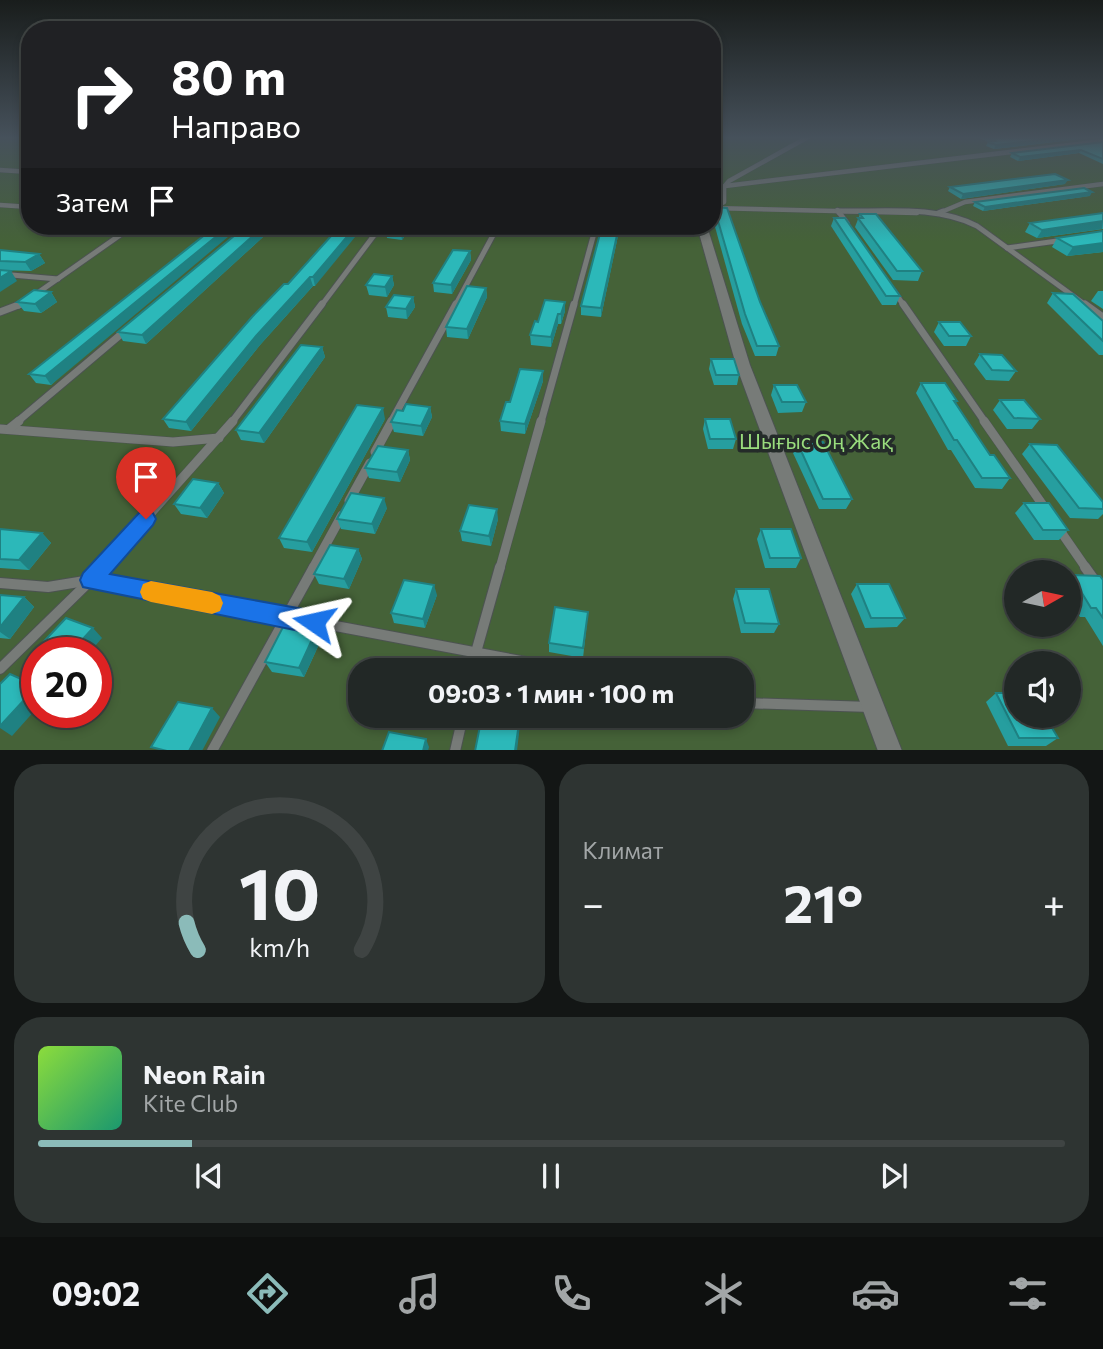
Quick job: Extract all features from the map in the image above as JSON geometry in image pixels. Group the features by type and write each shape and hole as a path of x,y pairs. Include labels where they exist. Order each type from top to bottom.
{"street":[{"path":"705,235 743,365 890,750"}],"lane":[{"path":"721,202 726,198 725,186 734,176 743,172"},
{"path":"725,186 845,172"},
{"path":"938,213 965,202 1103,184"},
{"path":"0,205 21,206"},
{"path":"721,207 938,213 958,216 977,226 1103,317"},
{"path":"837,210 853,232"},
{"path":"0,312 18,306 120,235"},
{"path":"0,669 91,580 220,438 374,235"},
{"path":"213,750 493,235"},
{"path":"473,658 593,235"},
{"path":"1007,248 1076,238"},
{"path":"0,274 59,279"},
{"path":"892,288 1103,592"},
{"path":"5,429 134,323"},
{"path":"5,429 173,442 220,438"},
{"path":"0,583 48,587 91,580 506,658"},
{"path":"754,703 873,707"},
{"path":"456,750 461,728"}],"green space":[{"name":"Шығыс Оң Жақ","path":"0,172 21,172 21,235 721,235 721,172 1103,172 1103,750 0,750"}],"building":[{"path":"1055,174 1068,180 963,194 950,187"},
{"path":"1084,188 1092,192 985,207 975,202"},
{"path":"721,208 727,208 760,302 779,346 757,346 721,231"},
{"path":"1103,213 1103,221 1042,230 1030,223"},
{"path":"860,214 876,214 922,271 897,271 858,218 863,218"},
{"path":"834,218 845,218 900,296 886,296"},
{"path":"1103,231 1103,243 1073,247 1057,238"},
{"path":"205,235 218,235 45,376 29,374"},
{"path":"235,235 254,235 142,335 118,332"},
{"path":"332,235 348,235 313,277 310,277 256,336 186,422 163,419 252,317 284,284 288,284"},
{"path":"600,235 617,235 601,308 581,306"},
{"path":"0,250 39,254 25,262 0,261"},
{"path":"453,250 470,251 451,285 433,283"},
{"path":"0,270 11,271 0,278"},
{"path":"374,274 392,276 385,287 366,285"},
{"path":"467,286 486,288 467,329 446,327"},
{"path":"34,290 51,292 35,304 17,302"},
{"path":"1053,293 1073,294 1103,321 1103,341"},
{"path":"394,295 413,297 406,309 386,307"},
{"path":"545,300 565,302 561,314 558,314 551,337 530,335 535,321 538,322"},
{"path":"939,322 960,322 971,336 949,336"},
{"path":"301,345 322,347 259,433 236,430"},
{"path":"980,354 1002,355 1016,371 992,370"},
{"path":"711,359 734,359 739,375 716,375"},
{"path":"520,369 543,371 525,424 500,421 506,402 510,402"},
{"path":"921,383 945,383 990,455 994,455 1010,478 982,478 957,440 954,440"},
{"path":"774,385 797,385 806,402 782,402"},
{"path":"1000,400 1024,400 1040,419 1014,418"},
{"path":"406,404 430,407 421,426 391,422 397,410 403,411"},
{"path":"357,405 383,408 307,542 279,538"},
{"path":"705,419 730,419 736,439 710,439"},
{"path":"797,442 823,442 852,499 823,499"},
{"path":"1030,444 1057,445 1103,502 1103,509 1079,508"},
{"path":"378,446 408,450 397,472 365,468"},
{"path":"193,479 218,483 200,508 174,504"},
{"path":"351,493 384,498 372,524 337,519"},
{"path":"1024,503 1049,503 1068,530 1043,530"},
{"path":"469,505 497,509 489,536 460,531"},
{"path":"0,529 42,533 19,560 0,559"},
{"path":"761,529 791,529 801,558 770,558"},
{"path":"330,545 358,549 344,579 314,574"},
{"path":"1082,575 1100,576 1103,580 1103,618 1096,608 1091,608 1082,593"},
{"path":"404,580 434,585 423,619 391,613"},
{"path":"857,584 889,584 905,618 871,618"},
{"path":"736,589 769,589 779,624 745,623"},
{"path":"0,595 24,597 0,627"},
{"path":"555,607 588,612 583,648 549,643"},
{"path":"66,618 93,628 85,637 48,637"},
{"path":"284,625 316,631 299,668 265,662"},
{"path":"10,674 21,679 21,703 0,726 0,684"},
{"path":"996,693 1004,693 1004,709"},
{"path":"178,702 212,708 190,750 151,747"},
{"path":"480,728 518,728 515,750 475,750"},
{"path":"1014,728 1052,728 1058,738 1019,738"},
{"path":"389,732 426,739 423,750 382,750"}],"slow traffic":[{"path":"151,592 212,603"}],"route":[{"path":"146,519 91,580 314,622"}]}
